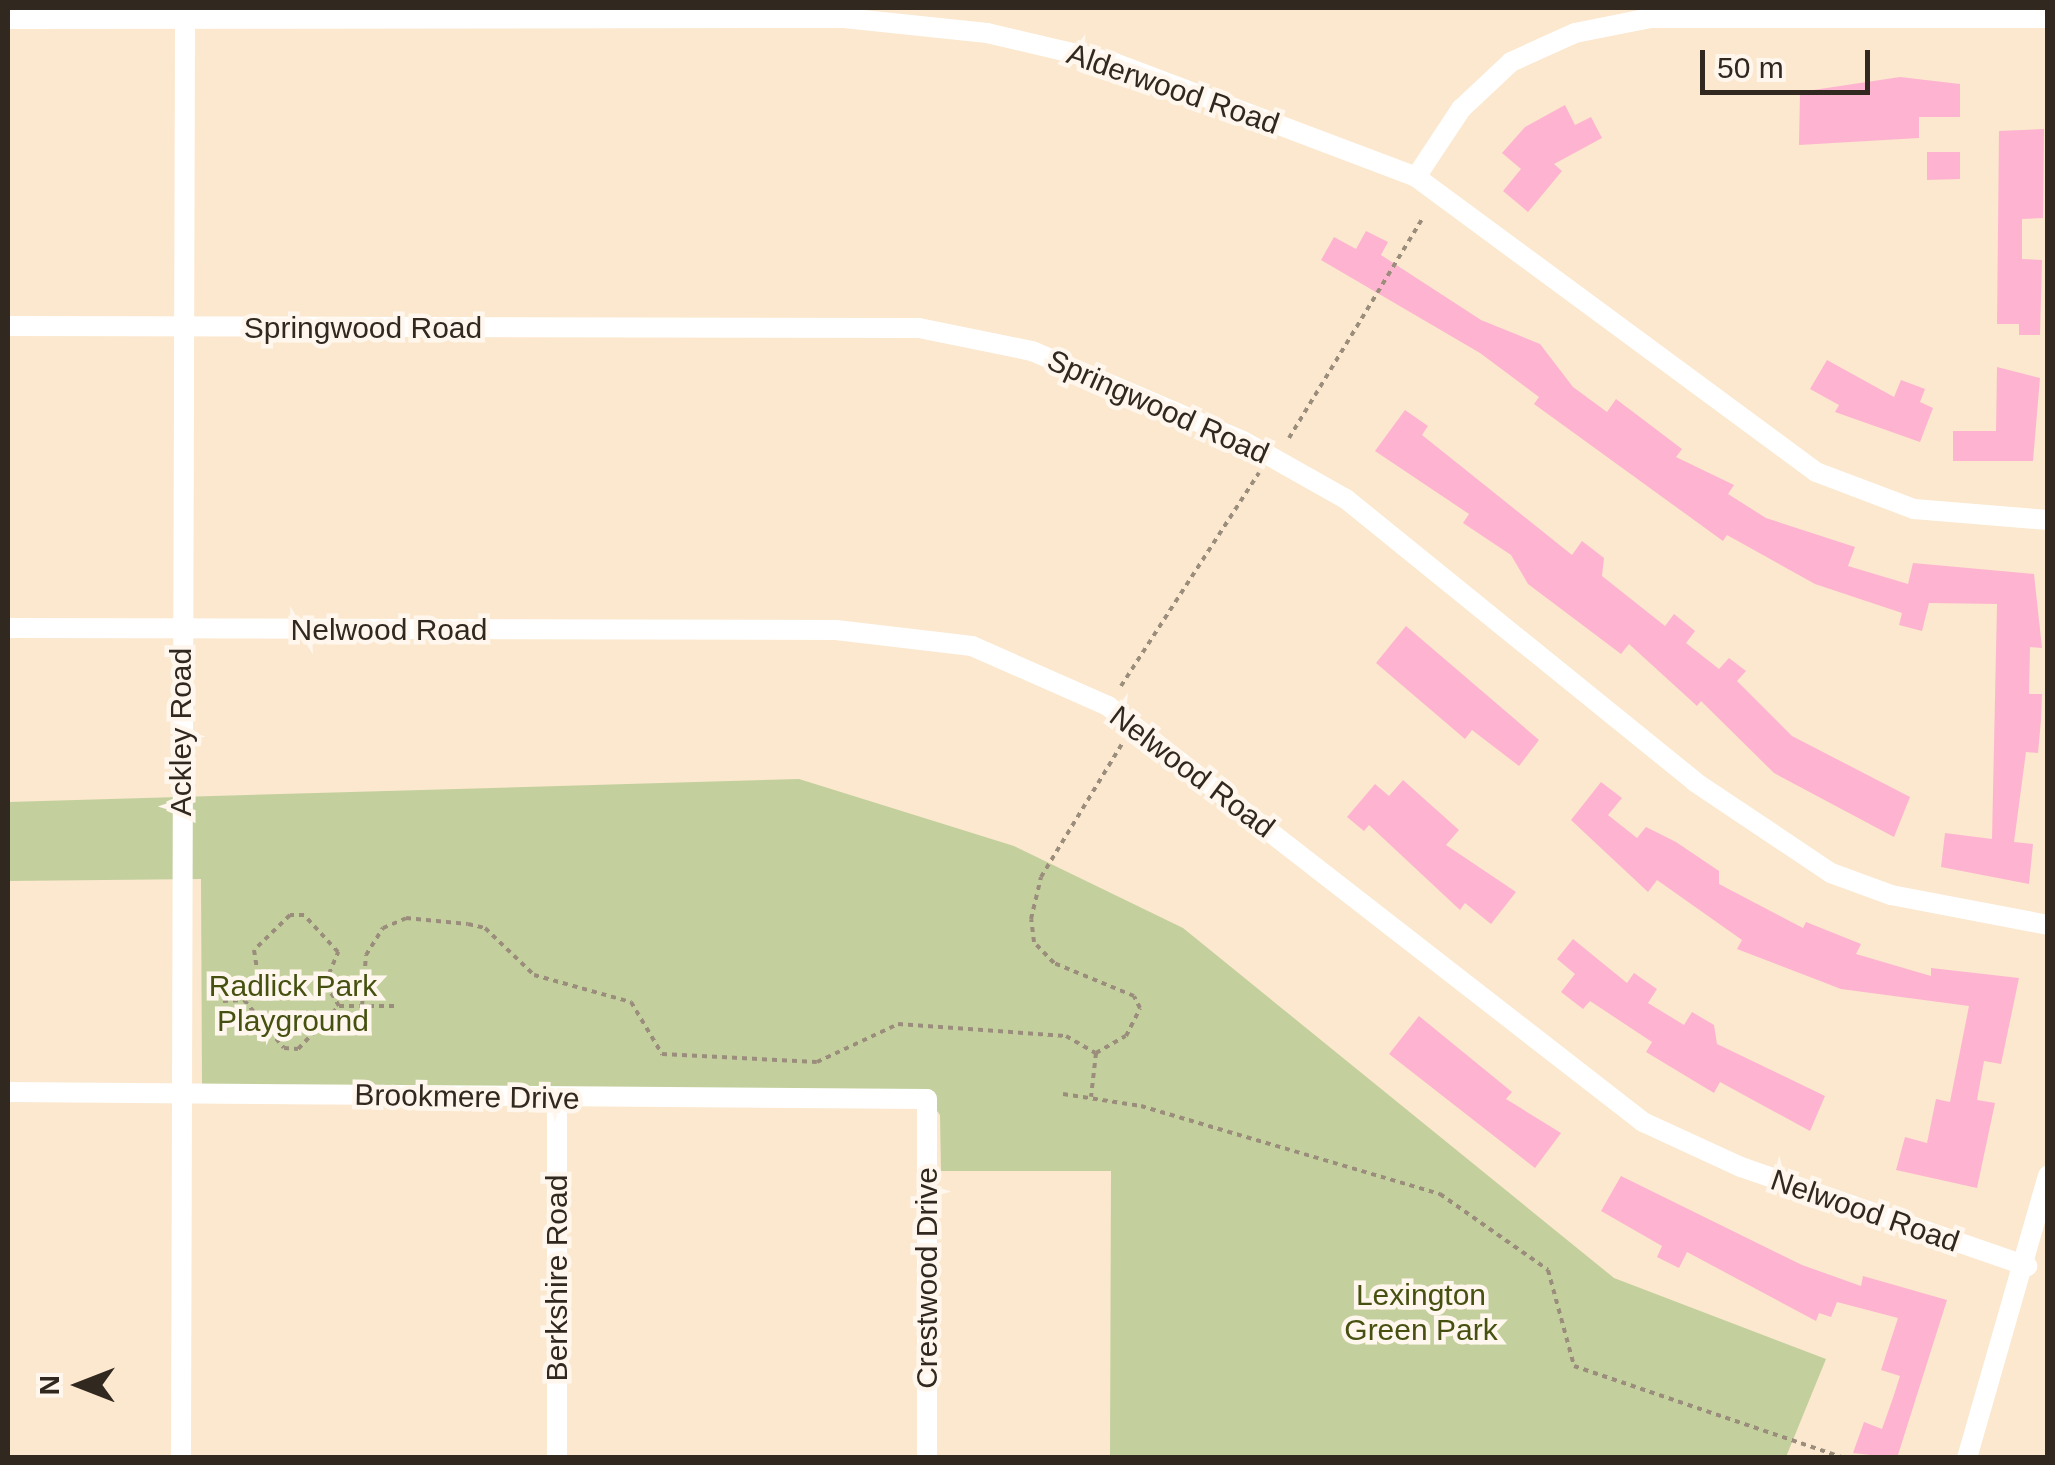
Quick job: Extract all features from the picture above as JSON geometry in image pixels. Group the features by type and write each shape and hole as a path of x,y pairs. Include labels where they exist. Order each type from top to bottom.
{"street":[{"name":"Alderwood Road","path":"8,19 185,14 844,18 987,33 1115,63 1416,176 1816,472 1914,510 2048,520"},
{"name":"Ackley Road","path":"181,1458 181,328 185,14"},
{"path":"1416,176 1462,108 1511,62 1575,33 1650,18 2048,18"},
{"name":"Springwood Road","path":"8,326 919,328 1032,351 1243,441 1346,500 1696,782 1831,872 1891,895 2048,925"},
{"name":"Nelwood Road","path":"8,628 836,630 972,646 1108,706 1642,1122 1740,1168 2027,1266"},
{"name":"Brookmere Drive","path":"8,1092 927,1099"},
{"name":"Berkshire Road","path":"557,1099 557,1458"},
{"name":"Crestwood Drive","path":"927,1099 927,1458"},
{"path":"1967,1458 2027,1266 2048,1174"}],"path":[{"path":"1290,438 1423,218"},
{"path":"1121,686 1260,473"},
{"path":"1096,1053 1126,1036 1140,1008 1134,996 1054,963 1034,942 1030,919 1041,877 1122,744"},
{"path":"244,1000 258,981 254,950 295,913 338,952 324,983 340,1006"},
{"path":"362,1006 366,955 383,928 406,918 485,928 534,975 631,1002 655,1049 673,1056 817,1062 908,1024 1066,1036 1096,1053"},
{"path":"223,1001 244,1000"},
{"path":"244,1000 289,1050 340,1006 395,1006"},
{"path":"1091,1097 1096,1053"},
{"path":"1063,1094 1091,1097 1440,1194 1548,1270 1574,1366 1844,1458"}],"green space":[{"name":"Lexington Green Park","path":"799,779 1014,846 1183,928 1614,1278 1826,1359 1786,1457 1110,1457 1111,1171 941,1171 940,1115 924,1093 202,1085 201,879 8,881 8,802"}],"building":[{"path":"1900,77 1960,84 1960,117 1919,117 1919,138 1799,145 1800,92"},
{"path":"1565,105 1575,125 1591,117 1602,138 1554,164 1562,171 1528,212 1503,191 1521,169 1502,153 1525,127"},
{"path":"2044,129 2043,218 2022,219 2022,259 2042,260 2040,335 2019,335 2019,324 1997,324 1999,131"},
{"path":"1927,152 1960,152 1960,179 1927,180"},
{"path":"1366,231 1388,242 1381,255 1481,320 1540,344 1573,387 1607,412 1616,399 1682,449 1676,457 1734,485 1728,494 1766,518 1855,547 1848,566 1908,584 1913,563 2034,574 2042,648 2030,647 2029,694 2042,694 2041,720 2038,753 2026,752 2014,842 2033,844 2029,884 1941,867 1945,833 1992,839 1997,604 1929,603 1922,631 1899,625 1902,613 1815,584 1727,535 1723,541 1534,404 1539,397 1480,353 1321,260 1334,237 1356,249"},
{"path":"1827,360 1894,397 1901,380 1925,389 1920,402 1933,408 1920,442 1835,412 1839,405 1810,389"},
{"path":"1997,367 2040,378 2033,461 1953,461 1953,431 1996,431"},
{"path":"1405,410 1428,426 1422,435 1572,555 1582,541 1604,558 1602,576 1665,626 1674,614 1695,631 1686,643 1719,669 1729,658 1746,671 1737,681 1792,736 1910,797 1894,837 1774,773 1701,701 1697,706 1629,644 1621,654 1528,584 1511,555 1463,523 1469,514 1375,451"},
{"path":"1406,626 1539,740 1519,766 1472,730 1465,739 1376,663"},
{"path":"1403,780 1459,830 1446,845 1516,892 1491,924 1465,903 1460,910 1369,825 1364,831 1347,817 1375,784 1389,796"},
{"path":"1601,782 1622,798 1608,815 1637,838 1646,827 1676,842 1719,871 1719,884 1803,928 1806,922 1861,944 1856,954 1931,976 1931,968 2019,978 2001,1064 1984,1061 1977,1100 1995,1103 1977,1188 1896,1170 1905,1137 1927,1143 1936,1099 1950,1102 1969,1006 1841,989 1737,949 1742,940 1657,880 1648,892 1571,820"},
{"path":"1573,939 1627,983 1634,973 1657,989 1648,1003 1684,1025 1692,1012 1714,1025 1717,1044 1825,1096 1810,1131 1720,1082 1714,1093 1646,1052 1652,1042 1590,1001 1583,1009 1561,992 1575,974 1557,959"},
{"path":"1419,1016 1512,1092 1506,1099 1561,1133 1535,1168 1389,1054"},
{"path":"1621,1176 1802,1265 1861,1286 1863,1276 1947,1300 1897,1458 1853,1453 1864,1422 1882,1429 1894,1395 1900,1376 1881,1370 1898,1318 1837,1302 1831,1317 1819,1313 1816,1321 1687,1252 1679,1268 1657,1257 1662,1246 1601,1211"}],"park label":[{"name":"Radlick Park Playground","path":"293,1003"}]}
